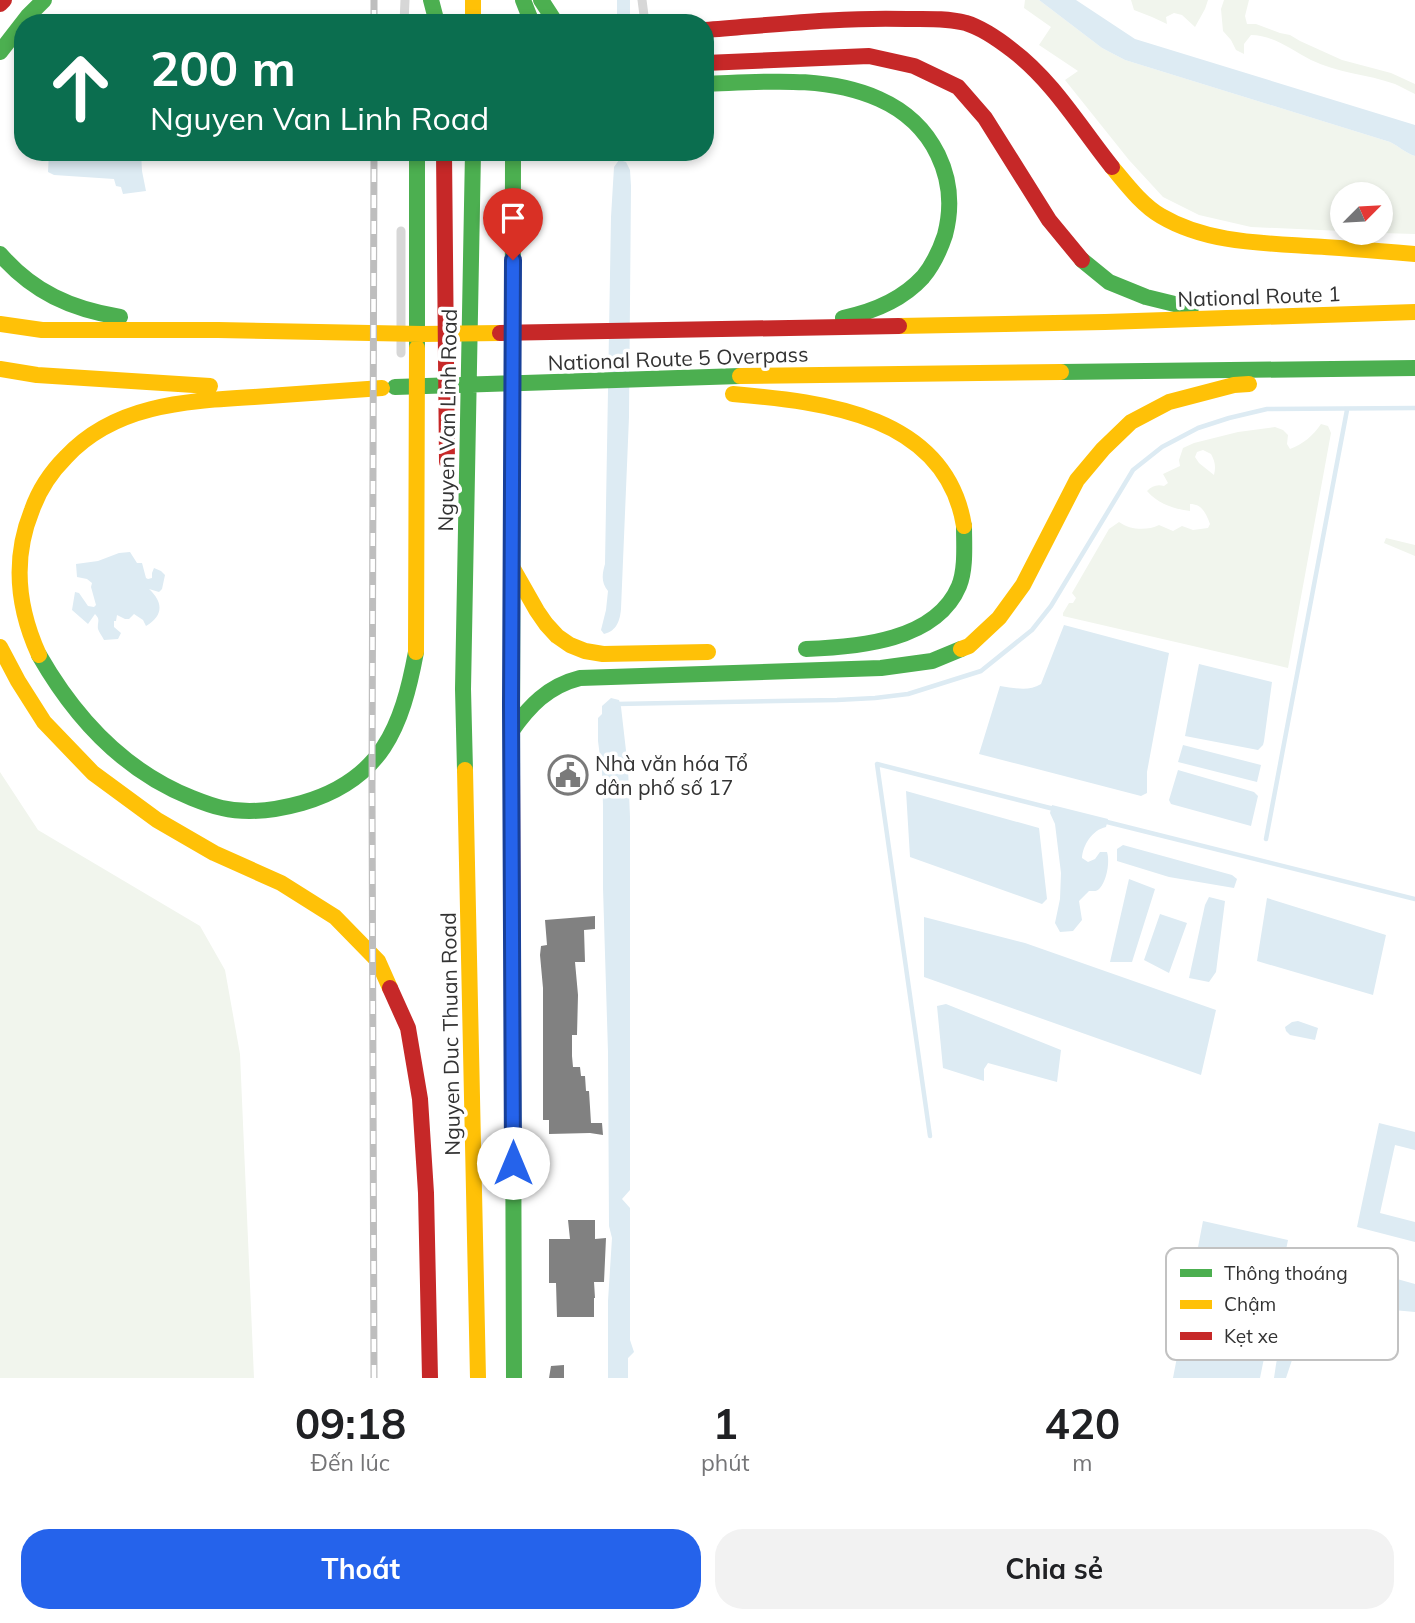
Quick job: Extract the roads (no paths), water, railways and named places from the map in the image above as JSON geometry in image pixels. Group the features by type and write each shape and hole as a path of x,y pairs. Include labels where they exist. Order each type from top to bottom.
{"main road":[{"path":"0,4 4,0"},
{"path":"31,14 44,0"},
{"path":"714,29 823,20 890,18 961,22 1003,43 1043,77 1107,161 1146,205 1160,216 1201,232 1240,241 1415,254"},
{"path":"0,52 14,34"},
{"path":"714,63 869,56 914,66 958,87 985,118 1049,220 1079,257 1110,282 1146,297 1189,308 1415,311"},
{"path":"678,330 825,321 855,315 884,304 921,280 939,252 950,208 950,188 945,168 934,146 907,118 879,99 858,91 804,83 714,84"},
{"path":"382,388 207,400 152,408 126,415 92,434 69,454 39,493 24,534 20,556 21,595 27,626 40,658 62,694 101,738 136,768 164,786 192,799 224,809 258,811 300,804 326,795 351,781 381,753 396,726 410,685 416,650 417,161"},
{"path":"444,161 447,474"},
{"name":"Nguyen Van Linh Road","path":"463,689 473,161"},
{"path":"513,161 511,566 514,1378"},
{"path":"513,232 529,164"},
{"path":"0,254 26,280 74,306 107,315 218,330"},
{"name":"National Route 1","path":"1105,322 1415,311"},
{"name":"National Route 5 Overpass","path":"0,324 42,330 422,334 1105,322"},
{"name":"National Route 5 Overpass","path":"0,369 37,375 216,387 382,388 577,383 679,377 1415,370"},
{"path":"512,732 531,705 542,695 561,683 580,678 881,668 932,662 969,646 999,618 1023,585 1077,480 1131,422 1169,402 1234,385 1415,370"},
{"path":"577,383 779,398 847,411 893,428 923,449 944,472 959,501 965,528 960,585 946,607 928,622 902,635 866,645 791,650"},
{"path":"451,541 463,689"},
{"path":"511,566 541,618 572,648 603,654 723,651"},
{"path":"0,647 44,722 93,774 157,820 214,853 281,883 335,917 378,961 408,1028 420,1099 426,1193 430,1378"},
{"name":"Nguyen Duc Thuan Road","path":"463,689 478,1378"}],"lane":[{"path":"401,219 401,353"}],"waterway":[{"path":"617,705 875,698 908,694 981,671 1032,630 1051,606 1133,470 1162,447 1198,428 1267,409 1415,408"},
{"path":"1266,839 1347,410"},
{"path":"930,1136 877,764 1054,809"},
{"path":"1103,821 1415,899"}],"railway":[{"path":"374,0 374,14"},
{"path":"374,161 374,1378"}],"place":[{"name":"Nhà văn hóa Tổ dân phố số 17","path":"568,775"}]}
